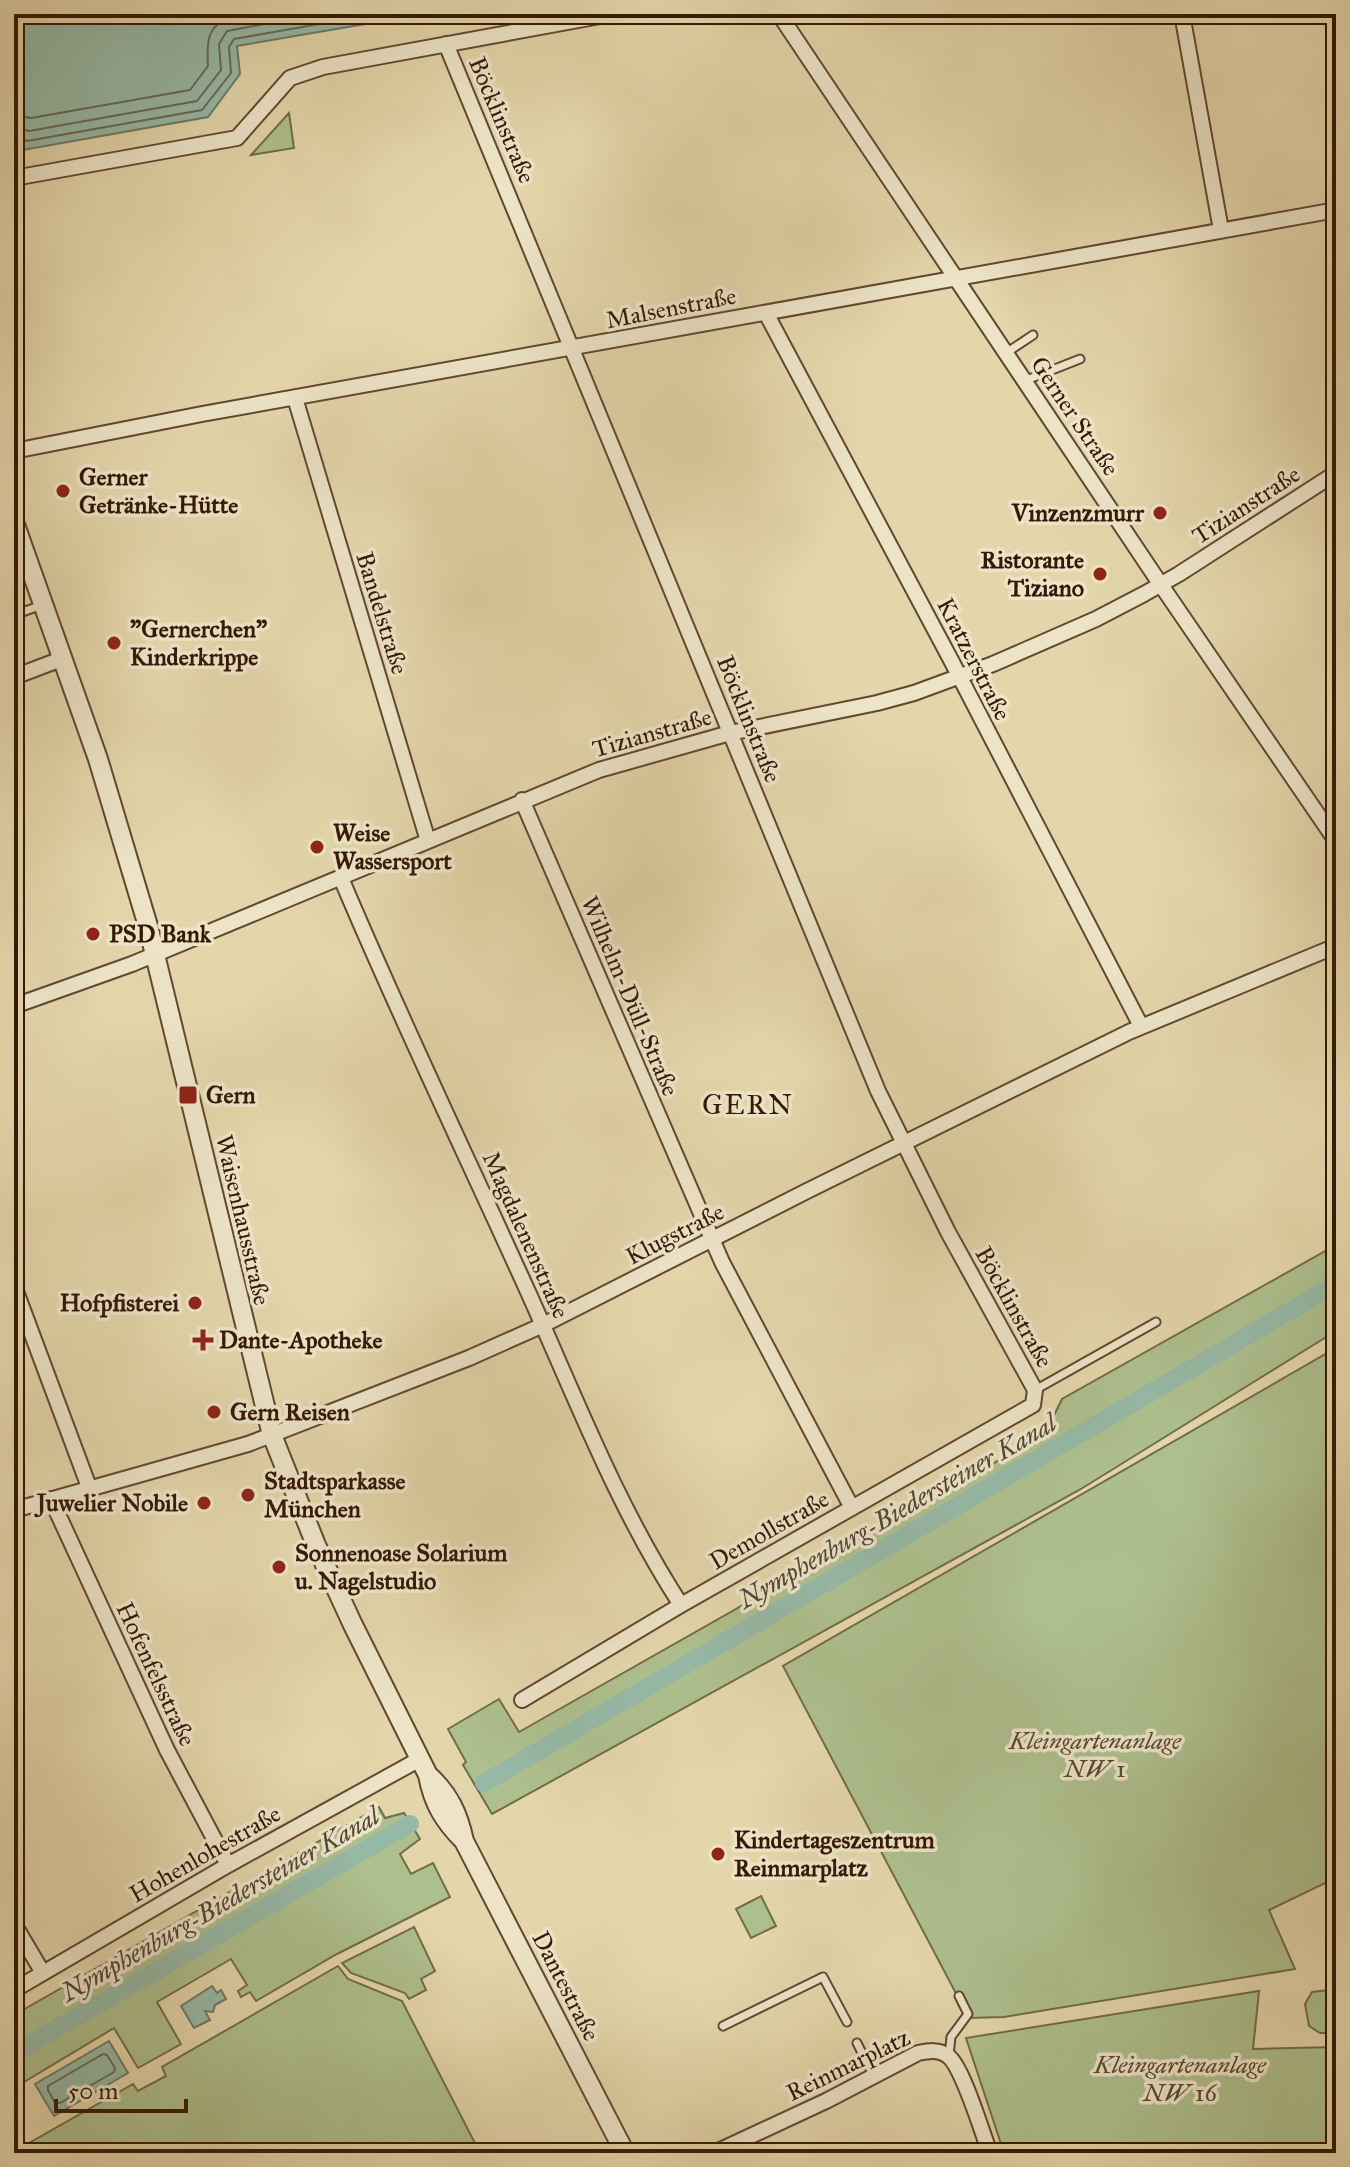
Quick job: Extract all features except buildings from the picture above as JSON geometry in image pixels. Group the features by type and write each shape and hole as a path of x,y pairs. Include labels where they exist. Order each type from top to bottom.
{"street":[{"path":"14,178 237,138 290,78 323,67 611,14"},
{"name":"Gerner Straße","path":"779,14 1336,841"},
{"path":"1182,14 1221,230"},
{"name":"Böcklinstraße","path":"446,44 878,1091 948,1232 1035,1394"},
{"name":"Malsenstraße","path":"14,451 1336,210"},
{"name":"Kratzerstraße","path":"766,313 1141,1026"},
{"name":"Bandelstraße","path":"295,398 428,841"},
{"name":"Tizianstraße","path":"14,1006 156,954 599,770 730,733 877,703 959,677 1044,643 1161,585 1336,473"},
{"name":"Waisenhausstraße","path":"14,522 64,658 113,806 156,954 272,1435 334,1585 424,1767"},
{"path":"14,677 64,658"},
{"name":"Wilhelm-Düll-Straße","path":"522,800 712,1240 852,1508"},
{"name":"Magdalenenstraße","path":"341,878 590,1435 643,1540 681,1605"},
{"name":"Klugstraße","path":"14,1510 248,1444 469,1358 543,1325 1141,1026 1336,946"},
{"path":"14,1286 89,1487"},
{"name":"Demollstraße","path":"522,1700 681,1605 1033,1405 1035,1394"},
{"name":"Hofenfelsstraße","path":"51,1499 167,1750 228,1865"},
{"name":"Dantestraße","path":"424,1767 448,1796 458,1815 464,1841 625,2153"},
{"name":"Hohenlohestraße","path":"14,1990 228,1865 424,1767"},
{"path":"14,1924 43,1973"},
{"name":"Reinmarplatz","path":"714,2153 826,2101 918,2053 941,2052 956,2064 990,2153"}],"lane":[{"path":"1006,353 1033,335"},
{"path":"1024,381 1080,359"},
{"path":"14,615 45,604"},
{"path":"1035,1394 1156,1322"},
{"path":"723,2026 823,1977 847,2022"},
{"path":"949,2056 951,2037 968,2014 959,1996"},
{"path":"857,2043 873,2075"}],"green space":[{"path":"289,113 294,148 251,155"},
{"path":"1336,1245 1336,1331 1081,1489 492,1814 463,1765 466,1762 448,1729 499,1699 519,1732 1045,1434 1062,1399"},
{"name":"Kleingartenanlage NW 1","path":"1336,1348 1336,1897 1327,1882 1269,1910 1295,1969 1004,2017 969,2018 783,1666"},
{"path":"379,1807 385,1818 404,1813 420,1839 400,1854 411,1874 433,1863 450,1897 337,1954 256,2001 250,1992 241,1997 238,1991 247,1985 231,1959 157,2002 181,2044 138,2068 114,2028 14,2088 14,2015"},
{"path":"761,1896 776,1926 751,1938 736,1909"},
{"path":"414,1927 435,1971 421,1979 426,1990 409,1999 405,1993 351,1973 342,1963"},
{"path":"338,1966 348,1979 402,2001 480,2153 23,2153 22,2147 133,2084 138,2091 166,2076 162,2067"},
{"path":"1329,1990 1336,1995 1336,2028 1332,2033 1320,2033 1309,2026 1305,2004 1312,1992"},
{"name":"Kleingartenanlage NW 16","path":"1259,1991 1253,2049 1336,2047 1336,2153 1004,2153 966,2038"}],"water":[{"path":"14,14 424,14 237,46 240,74 208,117 23,150 14,143"},
{"path":"212,1986 217,1993 221,1990 226,1999 215,2005 213,2012 205,2011 210,2020 194,2028 181,2006"},
{"path":"109,2041 128,2073 54,2116 35,2084"}],"waterway":[{"name":"Nymphenburg-Biedersteiner Kanal","path":"484,1783 1336,1284"},
{"name":"Nymphenburg-Biedersteiner Kanal","path":"14,2053 410,1824"}],"place":[{"name":"Gerner Getränke-Hütte","path":"63,491"},
{"name":"Vinzenzmurr","path":"1160,513"},
{"name":"Ristorante Tiziano","path":"1100,574"},
{"name":"\"Gernerchen\" Kinderkrippe","path":"114,643"},
{"name":"Weise Wassersport","path":"317,847"},
{"name":"PSD Bank","path":"93,934"},
{"name":"Gern","path":"188,1095"},
{"name":"Hofpfisterei","path":"195,1303"},
{"name":"Dante-Apotheke","path":"203,1340"},
{"name":"Gern Reisen","path":"214,1412"},
{"name":"Stadtsparkasse München","path":"248,1495"},
{"name":"Juwelier Nobile","path":"204,1503"},
{"name":"Sonnenoase Solarium u. Nagelstudio","path":"279,1567"},
{"name":"Kindertageszentrum Reinmarplatz","path":"718,1854"}],"district":[{"name":"GERN","path":"748,1104"}]}
